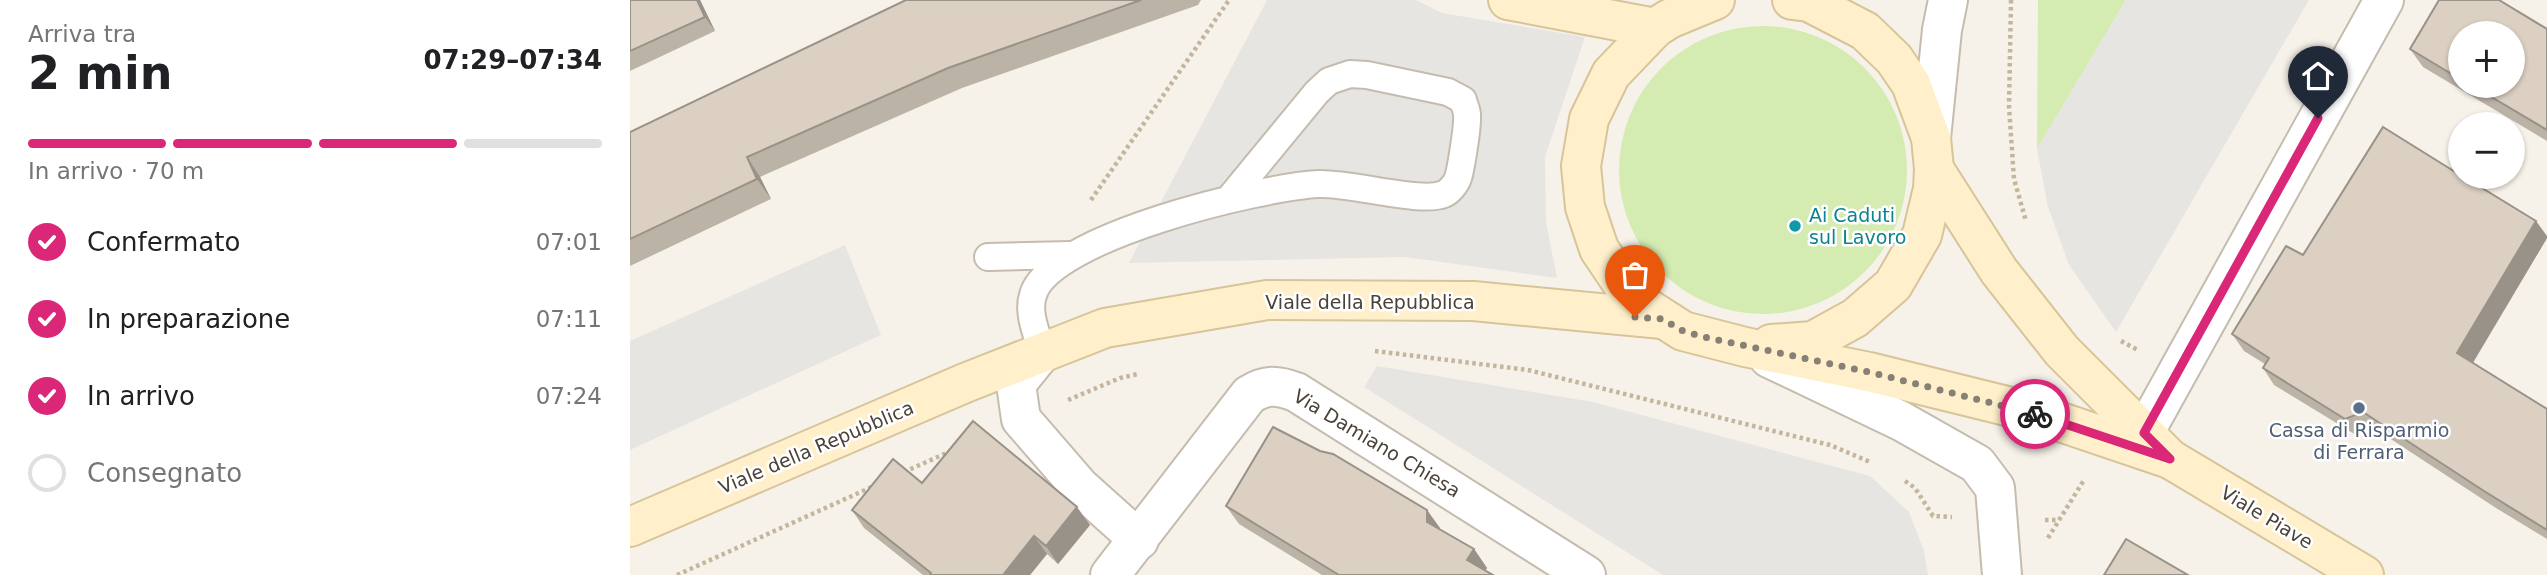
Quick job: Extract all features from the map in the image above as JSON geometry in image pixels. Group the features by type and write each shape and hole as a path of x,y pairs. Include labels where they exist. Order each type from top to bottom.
{"main road":[{"path":"1508,0 1655,28"},
{"path":"1712,0 1655,28 1611,74 1589,119 1581,166 1585,207 1599,249 1626,289 1641,304 1683,331 1745,347 1869,372 2157,446"},
{"path":"1792,0 1809,2 1865,31 1894,59 1911,84 1932,153 1999,271 2062,351 2157,446"},
{"path":"1745,347 1813,341 1854,318 1892,285 1922,235 1933,188 1932,153"},
{"name":"Viale della Repubblica","path":"630,527 1042,352 1105,328 1267,300 1473,301 1662,319"},
{"name":"Viale Piave","path":"2157,446 2364,575"}],"street":[{"path":"1932,153 1942,30 1948,0"},
{"path":"2157,446 2385,0"},
{"path":"1745,347 1901,421 1977,464 1995,488 2002,575"},
{"path":"1042,352 1016,384 1021,419 1079,486 1139,540"},
{"name":"Via Damiano Chiesa","path":"1110,575 1249,394 1263,386 1279,386 1297,392 1586,575"}],"lane":[{"path":"1042,352 1031,307 1033,293 1040,282 1071,255 1129,230 1229,199 1317,184 1340,184 1430,198 1447,193 1458,180 1467,115 1462,100 1448,92 1367,75 1350,74 1329,81 1229,199"},
{"path":"988,257 1071,255"}],"path":[{"path":"1089,203 1229,0"},
{"path":"2011,0 2009,107 2014,178 2027,224"},
{"path":"2111,335 2147,355"},
{"path":"2046,542 2089,473"}],"green space":[{"path":"2038,0 2126,0 2037,149"},
{"path":"1763,26 1791,29 1818,37 1843,50 1865,68 1883,90 1896,115 1904,142 1907,170 1904,198 1896,225 1883,250 1865,272 1843,290 1818,303 1791,311 1763,314 1735,311 1708,303 1683,290 1661,272 1643,250 1630,225 1622,198 1619,170 1622,142 1630,115 1643,90 1661,68 1683,50 1708,37 1735,29"}],"shaded area":[{"path":"1267,0 1416,0 1442,13 1585,37 1545,157 1546,222 1557,278 1405,257 1129,263"},
{"path":"2126,0 2309,0 2116,332 2069,265 2048,207 2037,149"},
{"path":"845,245 881,335 630,450 630,341"},
{"path":"1377,366 1593,402 1870,476 1909,512 1924,551 1928,575 1663,575 1364,387"}],"building":[{"path":"630,0 697,0 705,17 630,51"},
{"path":"906,0 1141,0 948,68 747,157 757,179 630,239 630,132"},
{"path":"2439,0 2499,0 2547,29 2547,130 2525,117 2525,112 2517,112 2493,98 2525,98 2525,21 2448,21 2448,72 2410,49"},
{"path":"2383,127 2448,168 2448,189 2484,189 2536,221 2457,353 2547,409 2547,530 2363,412 2345,419 2263,368 2269,358 2232,334 2286,246 2303,255"},
{"path":"973,421 1077,507 1046,546 1034,536 1003,575 930,575 931,573 852,510 893,459 922,483"},
{"path":"1273,427 1320,451 1333,454 1427,510 1427,522 1474,549 1467,560 1493,575 1339,575 1226,506"},
{"path":"2126,539 2188,575 2104,575"}],"way so far":[{"path":"1635,317 1662,319 1683,331 1704,337 1869,372 2035,414"}],"place":[{"name":"Ai Caduti sul Lavoro","path":"1795,226"},
{"name":"Cassa di Risparmio di Ferrara","path":"2359,408"}],"route":[{"path":"2035,414 2170,459 2144,433 2318,118"}]}
